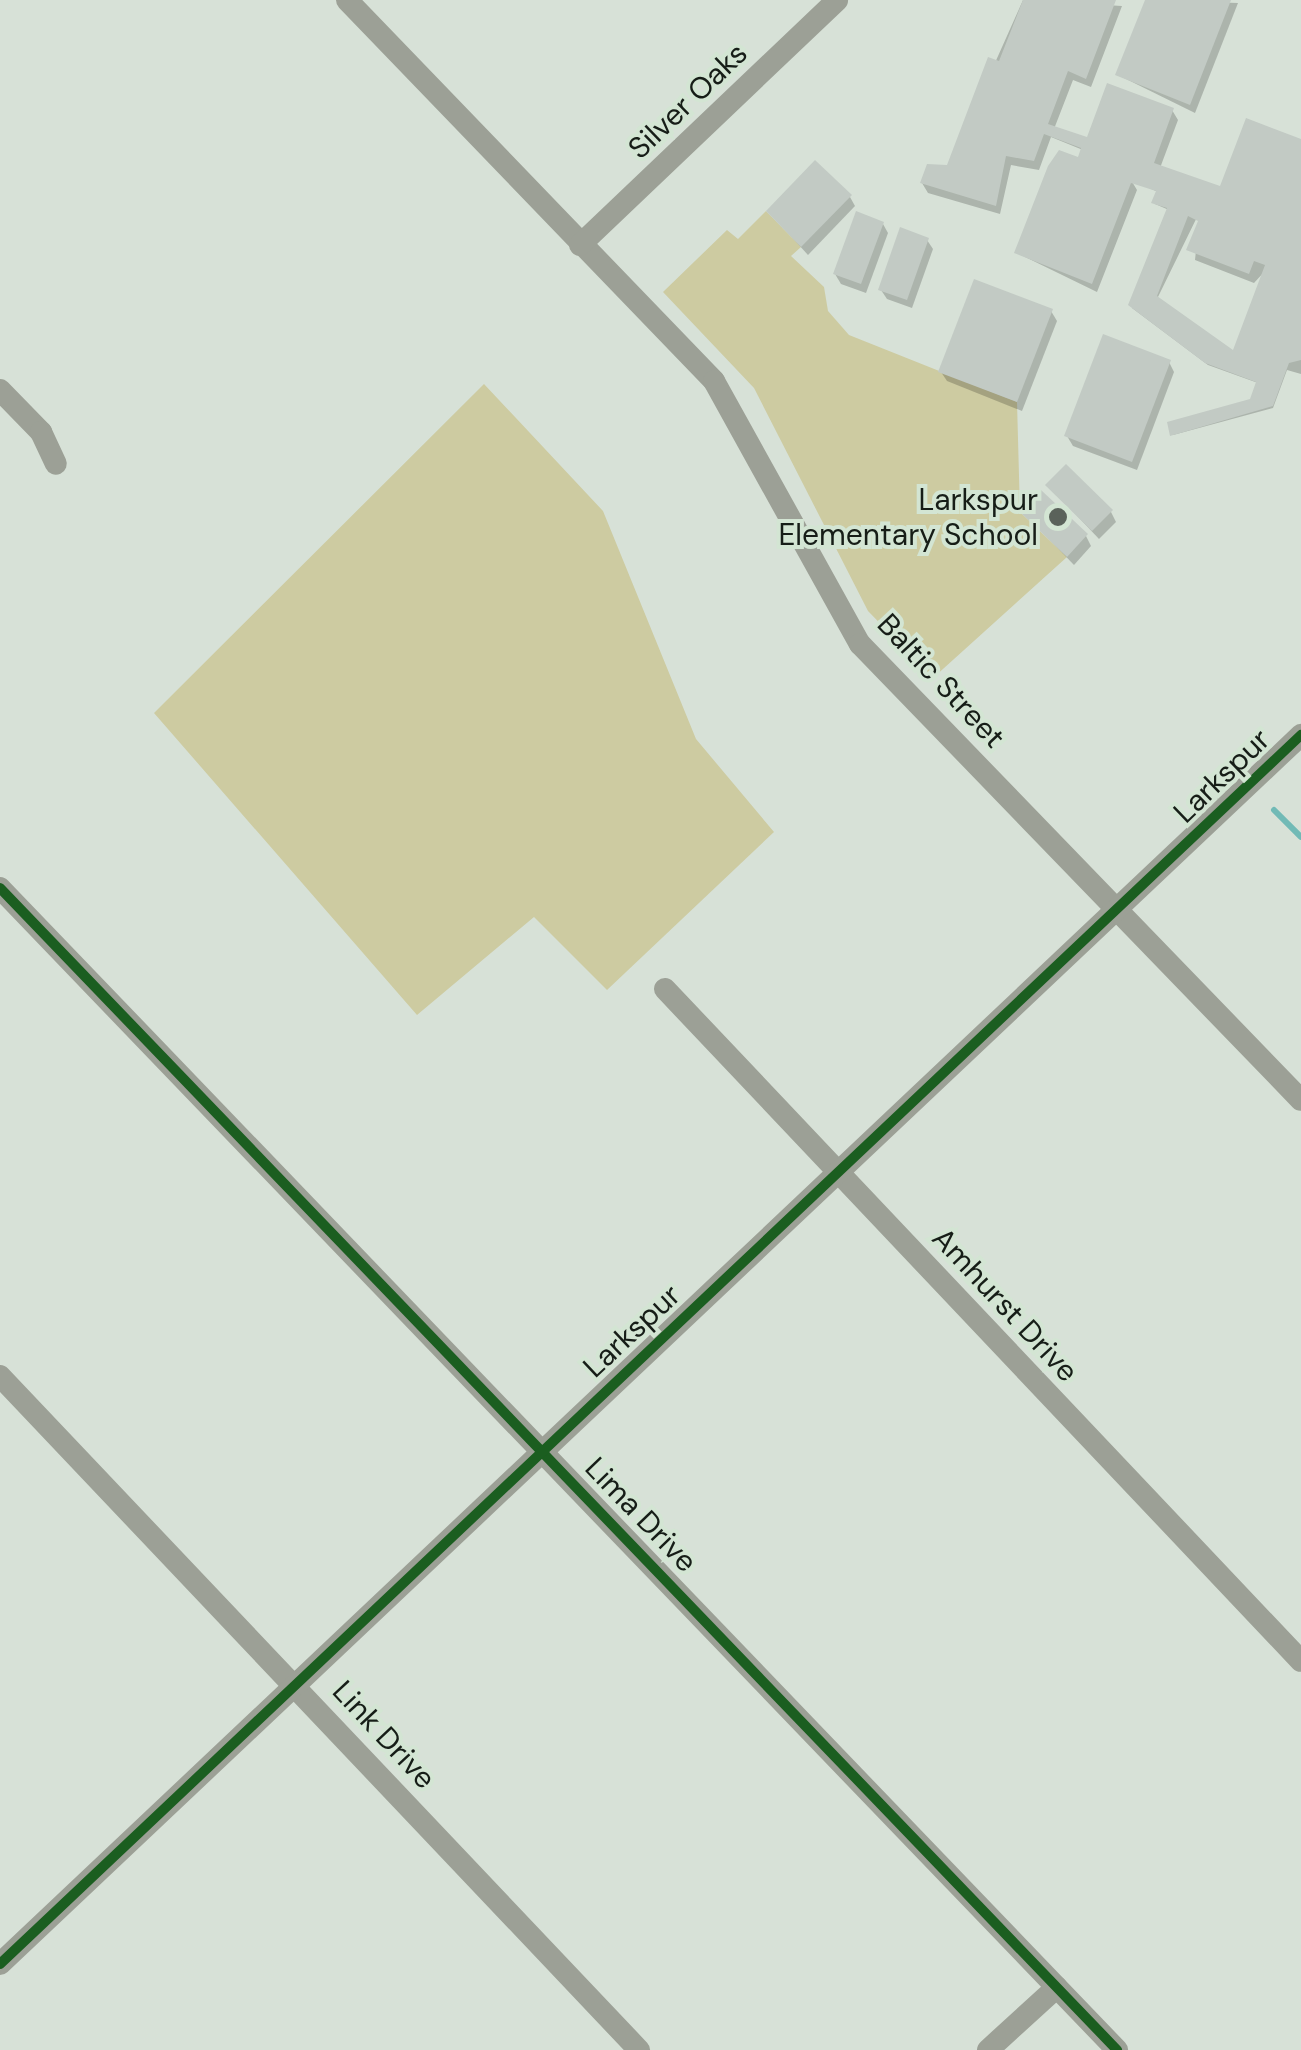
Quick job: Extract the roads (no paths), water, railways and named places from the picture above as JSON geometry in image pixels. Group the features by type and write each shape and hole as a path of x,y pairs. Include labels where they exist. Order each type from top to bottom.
{"street":[{"name":"Baltic Street","path":"347,0 724,396 860,644 1301,1100"},
{"name":"Silver Oaks","path":"580,245 831,2"},
{"path":"0,390 41,432 56,464"},
{"name":"Larkspur","path":"8,1958 294,1682 1301,735"},
{"name":"Lima Drive","path":"0,888 544,1449 1117,2050"},
{"name":"Amhurst Drive","path":"666,990 835,1173 1301,1661"},
{"name":"Link Drive","path":"0,1376 639,2050"},
{"path":"0,1930 8,1958"},
{"path":"988,2050 1057,1987"}],"waterway":[{"path":"1274,810 1301,837"}],"place":[{"name":"Larkspur Elementary School","path":"1058,517"}]}
